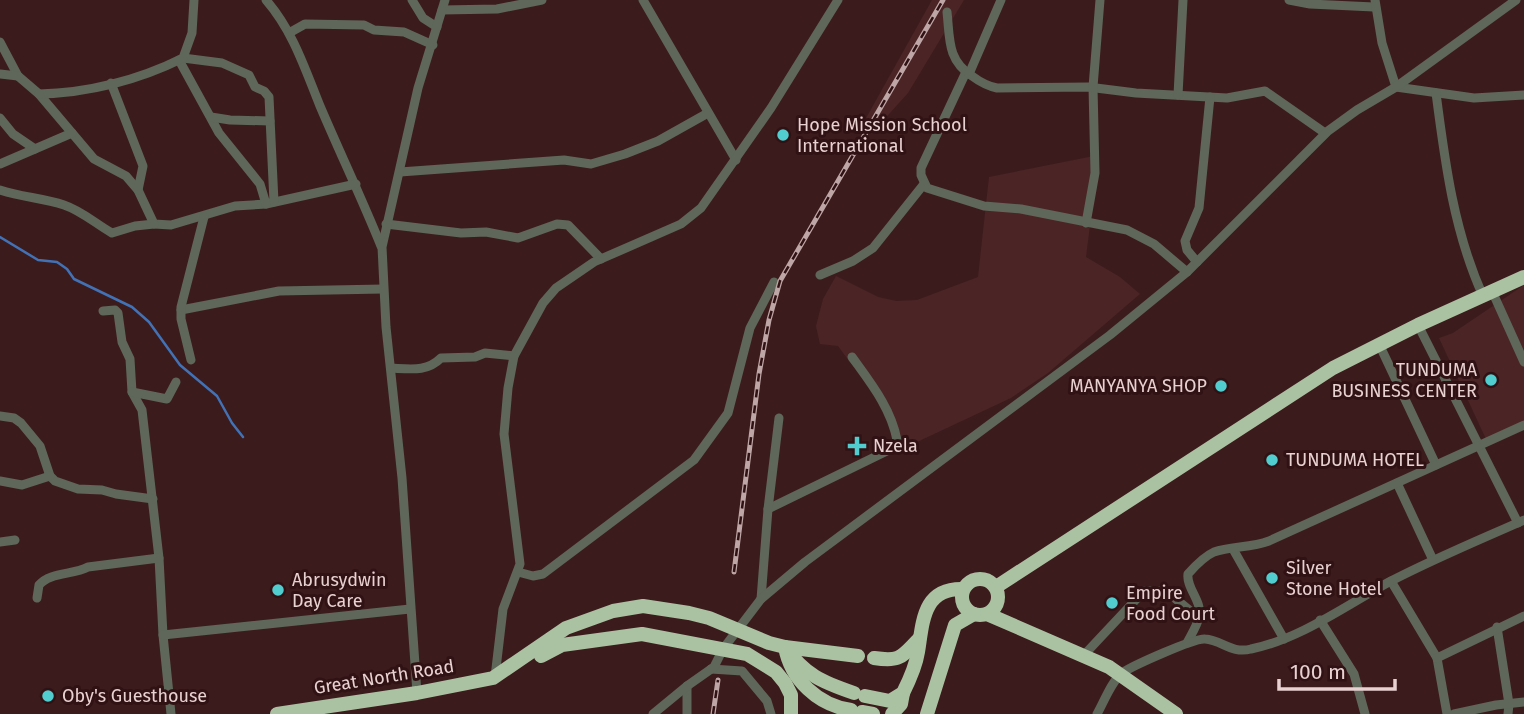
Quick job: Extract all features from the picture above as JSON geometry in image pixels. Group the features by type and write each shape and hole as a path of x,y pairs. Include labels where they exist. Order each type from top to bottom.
{"highway":[{"path":"996,587 1333,368 1418,325 1524,277"},
{"path":"927,714 955,625 981,614 995,608 998,600 996,587 990,581 977,578 963,589 962,602 967,610 981,614 1084,655 1121,674 1176,714"},
{"path":"892,714 901,705 918,653 925,614 933,598 945,591 963,589"},
{"path":"495,677 566,628 613,611 643,606 689,613 785,647 859,656"},
{"name":"Great North Road","path":"277,714 416,693 495,677 507,678 517,675 548,651 562,645 642,634 747,654 776,672 785,683 791,695 791,714"},
{"path":"874,659 892,661 901,657 919,639"},
{"path":"785,647 797,664 819,681 859,695 890,701 904,693"},
{"path":"785,647 788,660 807,689 817,698 835,708 862,712"}],"street":[{"path":"181,59 192,33 194,0"},
{"path":"266,0 276,5 305,64 319,103 382,247"},
{"path":"412,0 423,18 437,27"},
{"path":"416,693 402,478 383,289 382,247 418,88 445,0"},
{"path":"442,10 497,9 542,0"},
{"path":"643,0 736,160"},
{"path":"495,677 503,608 518,572 520,556 504,434 514,356 543,303 556,288 601,259 666,232 694,216 736,160 838,0"},
{"path":"1001,0 921,168 924,184 934,191 984,206 1021,209 1127,230 1144,237 1187,272"},
{"path":"1086,223 1095,173 1093,87 1100,0"},
{"path":"1178,95 1183,0"},
{"path":"1289,0 1310,4 1374,3 1382,43 1396,87"},
{"path":"653,714 717,663 723,649 761,599 805,562 1110,335 1187,272 1325,133 1396,87 1516,0"},
{"path":"947,12 953,58 967,73 986,85 997,88 1093,87 1227,98 1265,91 1325,133"},
{"path":"289,33 305,24 364,25 374,30 404,32 433,45"},
{"path":"0,42 18,76 39,94 96,161 126,176 138,190 154,224"},
{"path":"181,59 235,156 260,184 270,203"},
{"path":"39,94 73,93 181,59 222,64 248,75 255,87 264,91 268,97 270,203"},
{"path":"0,74 18,76"},
{"path":"111,83 143,166 138,190"},
{"path":"1396,87 1474,98 1524,95"},
{"path":"1436,93 1447,173 1461,239 1471,269 1488,294 1524,362"},
{"path":"1197,262 1187,250 1185,241 1199,208 1210,97"},
{"path":"400,172 564,160 591,164 658,141 708,113"},
{"path":"211,117 270,121"},
{"path":"0,118 13,134 35,149"},
{"path":"0,164 72,133"},
{"path":"0,190 67,206 111,233 135,226 171,225 238,206 270,203 356,184"},
{"path":"820,275 853,261 873,248 924,184"},
{"path":"191,360 181,310 204,217"},
{"path":"386,224 461,233 486,232 518,238 557,225 568,225 601,259"},
{"path":"518,572 533,576 543,574 694,460 728,413 748,333 774,282"},
{"path":"181,310 279,291 383,289"},
{"path":"103,311 115,310 118,315 122,342 130,359 132,392 142,410 159,558 171,714"},
{"path":"1097,714 1121,674 1186,643 1206,639 1228,648 1246,650 1284,639 1433,560 1521,521 1418,325"},
{"path":"1379,344 1436,465"},
{"path":"391,368 428,367 436,365 441,358 475,357 485,353 514,356"},
{"path":"768,509 891,449 897,440 895,429 878,393 852,357"},
{"path":"132,392 167,399 176,382"},
{"path":"0,416 14,418 23,425 42,449 55,481 78,489 102,490 153,499"},
{"path":"761,599 779,418"},
{"path":"1186,643 1199,618 1198,605 1188,573 1212,553 1253,547 1269,541 1524,425"},
{"path":"0,481 22,485 51,476"},
{"path":"1397,483 1433,560"},
{"path":"0,542 15,540"},
{"path":"1233,549 1284,639"},
{"path":"37,598 39,585 47,578 88,567 159,558"},
{"path":"1391,581 1437,658 1447,714"},
{"path":"1084,655 1143,591 1166,591 1199,618"},
{"path":"163,635 410,609"},
{"path":"1437,658 1524,616"},
{"path":"1320,620 1354,674 1365,714"},
{"path":"1497,627 1509,704 1508,714"},
{"path":"711,669 742,671 767,701 771,714"},
{"path":"687,686 687,714"},
{"path":"1454,714 1524,702"},
{"path":"681,714 687,703"}],"shaded area":[{"path":"932,0 964,0 908,93 871,134 860,129"},
{"path":"1099,155 1086,257 1120,277 1140,294 1048,373 1011,398 900,450 890,432 885,397 838,346 820,344 816,326 823,299 836,276 878,297 896,301 917,300 978,277 989,177"},
{"name":"TUNDUMA BUSINESS CENTER","path":"1524,285 1524,422 1486,439 1439,338 1453,333"}],"waterway":[{"path":"0,237 38,260 57,262 67,269 74,279 132,307 149,322 180,365 217,396 243,437"}],"railway":[{"path":"734,572 759,374 769,320 780,281 943,0"},
{"path":"713,714 718,680"}],"place":[{"name":"Hope Mission School International","path":"783,135"},
{"name":"TUNDUMA BUSINESS CENTER","path":"1491,380"},
{"name":"MANYANYA SHOP","path":"1221,386"},
{"name":"Nzela","path":"857,446"},
{"name":"TUNDUMA HOTEL","path":"1272,460"},
{"name":"Silver Stone Hotel","path":"1272,578"},
{"name":"Abrusydwin Day Care","path":"278,590"},
{"name":"Empire Food Court","path":"1112,603"},
{"name":"Oby's Guesthouse","path":"48,696"}]}
